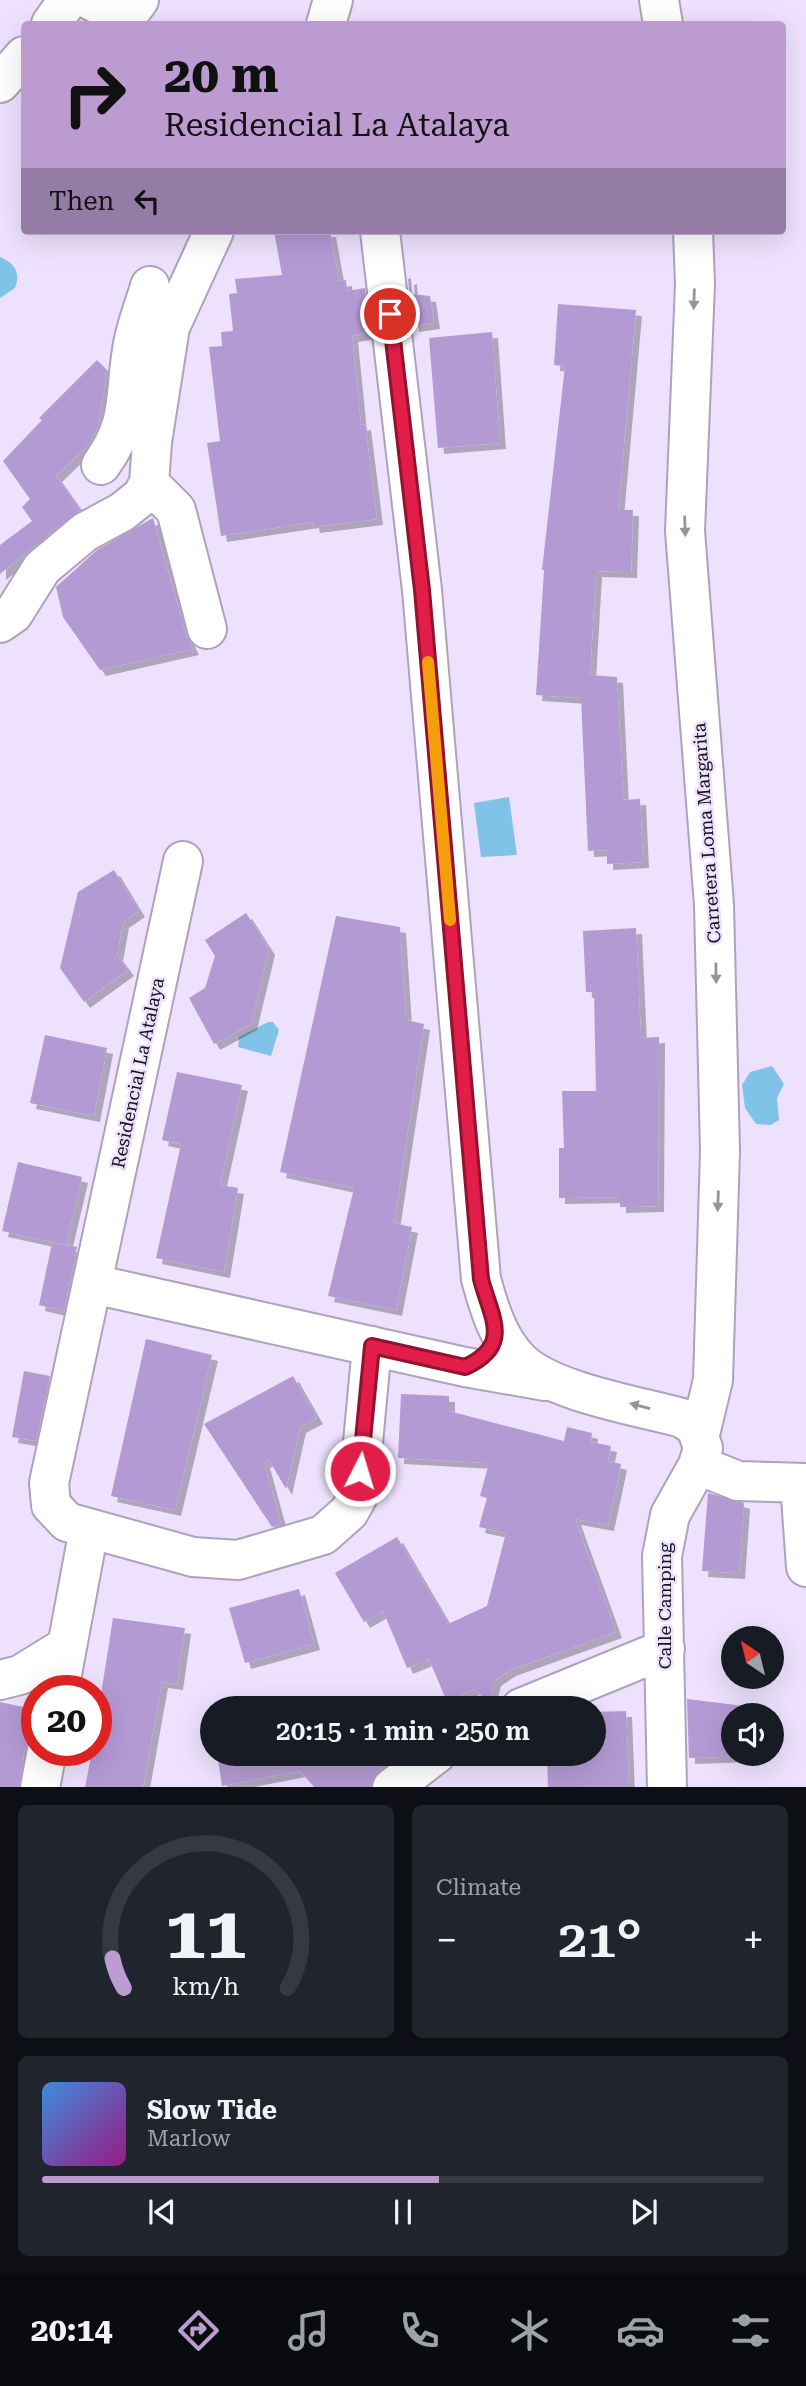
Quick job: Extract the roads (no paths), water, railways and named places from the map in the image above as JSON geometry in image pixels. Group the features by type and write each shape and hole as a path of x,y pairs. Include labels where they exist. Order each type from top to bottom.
{"street":[{"path":"53,21 68,0"},
{"path":"90,0 116,13 133,8 139,0"},
{"path":"327,21 333,0"},
{"path":"659,0 662,21"},
{"path":"0,83 21,59"},
{"path":"101,465 115,445 127,414 132,349 153,311 211,235"},
{"path":"380,235 422,590 481,1279 498,1329 521,1362 551,1382"},
{"name":"Carretera Loma Margarita","path":"693,235 695,284 685,531 714,905 720,1151 713,1380 699,1450"},
{"path":"0,624 13,614 42,568 85,532 122,512 142,496 149,483 153,311"},
{"path":"149,483 176,510 208,629"},
{"name":"Residencial La Atalaya","path":"183,861 49,1494 51,1505 67,1522 210,1560 238,1559 323,1535 349,1512 358,1496 372,1346"},
{"path":"93,1284 465,1367 551,1382 690,1421 699,1450 738,1481 803,1483 806,1567"},
{"path":"465,1367 490,1349 498,1329"},
{"name":"Calle Camping","path":"667,1787 662,1577 665,1535 699,1450"},
{"path":"62,1675 89,1529"},
{"path":"0,1680 20,1675 67,1646"},
{"path":"550,1696 665,1649"},
{"path":"40,1787 44,1766"},
{"path":"392,1787 420,1766"}],"water":[{"path":"0,257 13,265 17,278 15,288 0,298"},
{"path":"509,797 517,855 481,857 474,803"},
{"path":"273,1022 279,1030 271,1056 238,1047 239,1037"},
{"path":"772,1066 784,1084 777,1098 779,1120 771,1125 756,1124 745,1108 742,1085 750,1072"}]}
